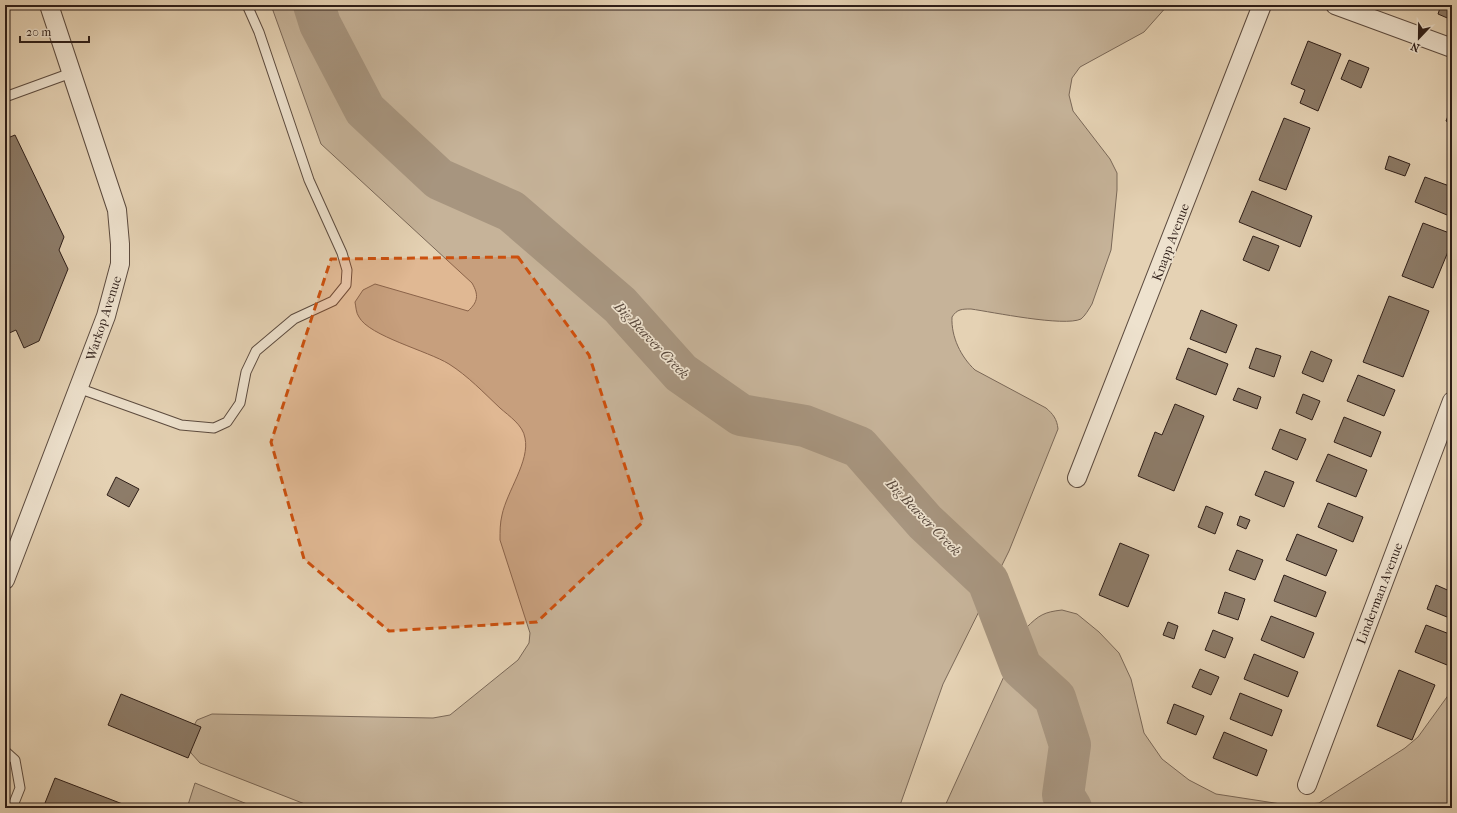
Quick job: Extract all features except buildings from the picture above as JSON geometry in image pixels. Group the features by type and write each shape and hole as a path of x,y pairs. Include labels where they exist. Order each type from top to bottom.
{"street":[{"name":"Warkop Avenue","path":"5,580 106,316 116,284 120,264 117,210 49,5"},
{"name":"Knapp Avenue","path":"1077,478 1262,5"},
{"path":"1335,5 1452,48"},
{"name":"Linderman Avenue","path":"1307,785 1452,401"}],"lane":[{"path":"78,388 181,425 214,428 227,422 240,403 246,372 256,351 294,319 333,301 346,285 347,270 342,253 309,180 259,32 246,5"},
{"path":"5,97 71,73"},
{"path":"5,751 15,760 20,788 12,808"}],"highlighted area":[{"path":"518,257 589,355 643,522 537,622 389,631 304,559 271,442 331,259"}],"shaded area":[{"path":"271,5 1168,5 1144,32 1080,67 1072,78 1069,95 1073,111 1110,159 1117,173 1117,190 1111,250 1092,304 1087,312 1081,319 1072,321 1044,320 971,309 960,310 952,317 955,339 961,353 970,365 975,370 1046,408 1051,412 1057,422 1058,429 1009,551 943,684 899,808 315,808 200,763 191,753 187,738 197,720 212,714 433,718 450,715 518,660 529,643 530,633 500,540 502,515 521,466 526,447 522,429 476,385 449,364 374,331 365,324 358,315 355,302 363,290 375,284 468,311 476,301 476,291 472,283 321,144"},
{"path":"1062,610 1077,614 1099,632 1119,653 1131,679 1144,733 1162,759 1189,780 1216,794 1294,806 1319,803 1405,748 1418,737 1452,690 1452,808 944,808 1026,628 1042,615"},
{"path":"195,783 257,808 187,808"}],"waterway":[{"name":"Big Beaver Creek","path":"314,5 320,24 365,110 439,179 511,211 620,305 681,373 741,415 805,426 859,447 925,522 988,581 1021,667 1055,698 1070,745 1063,795 1071,808"}]}
